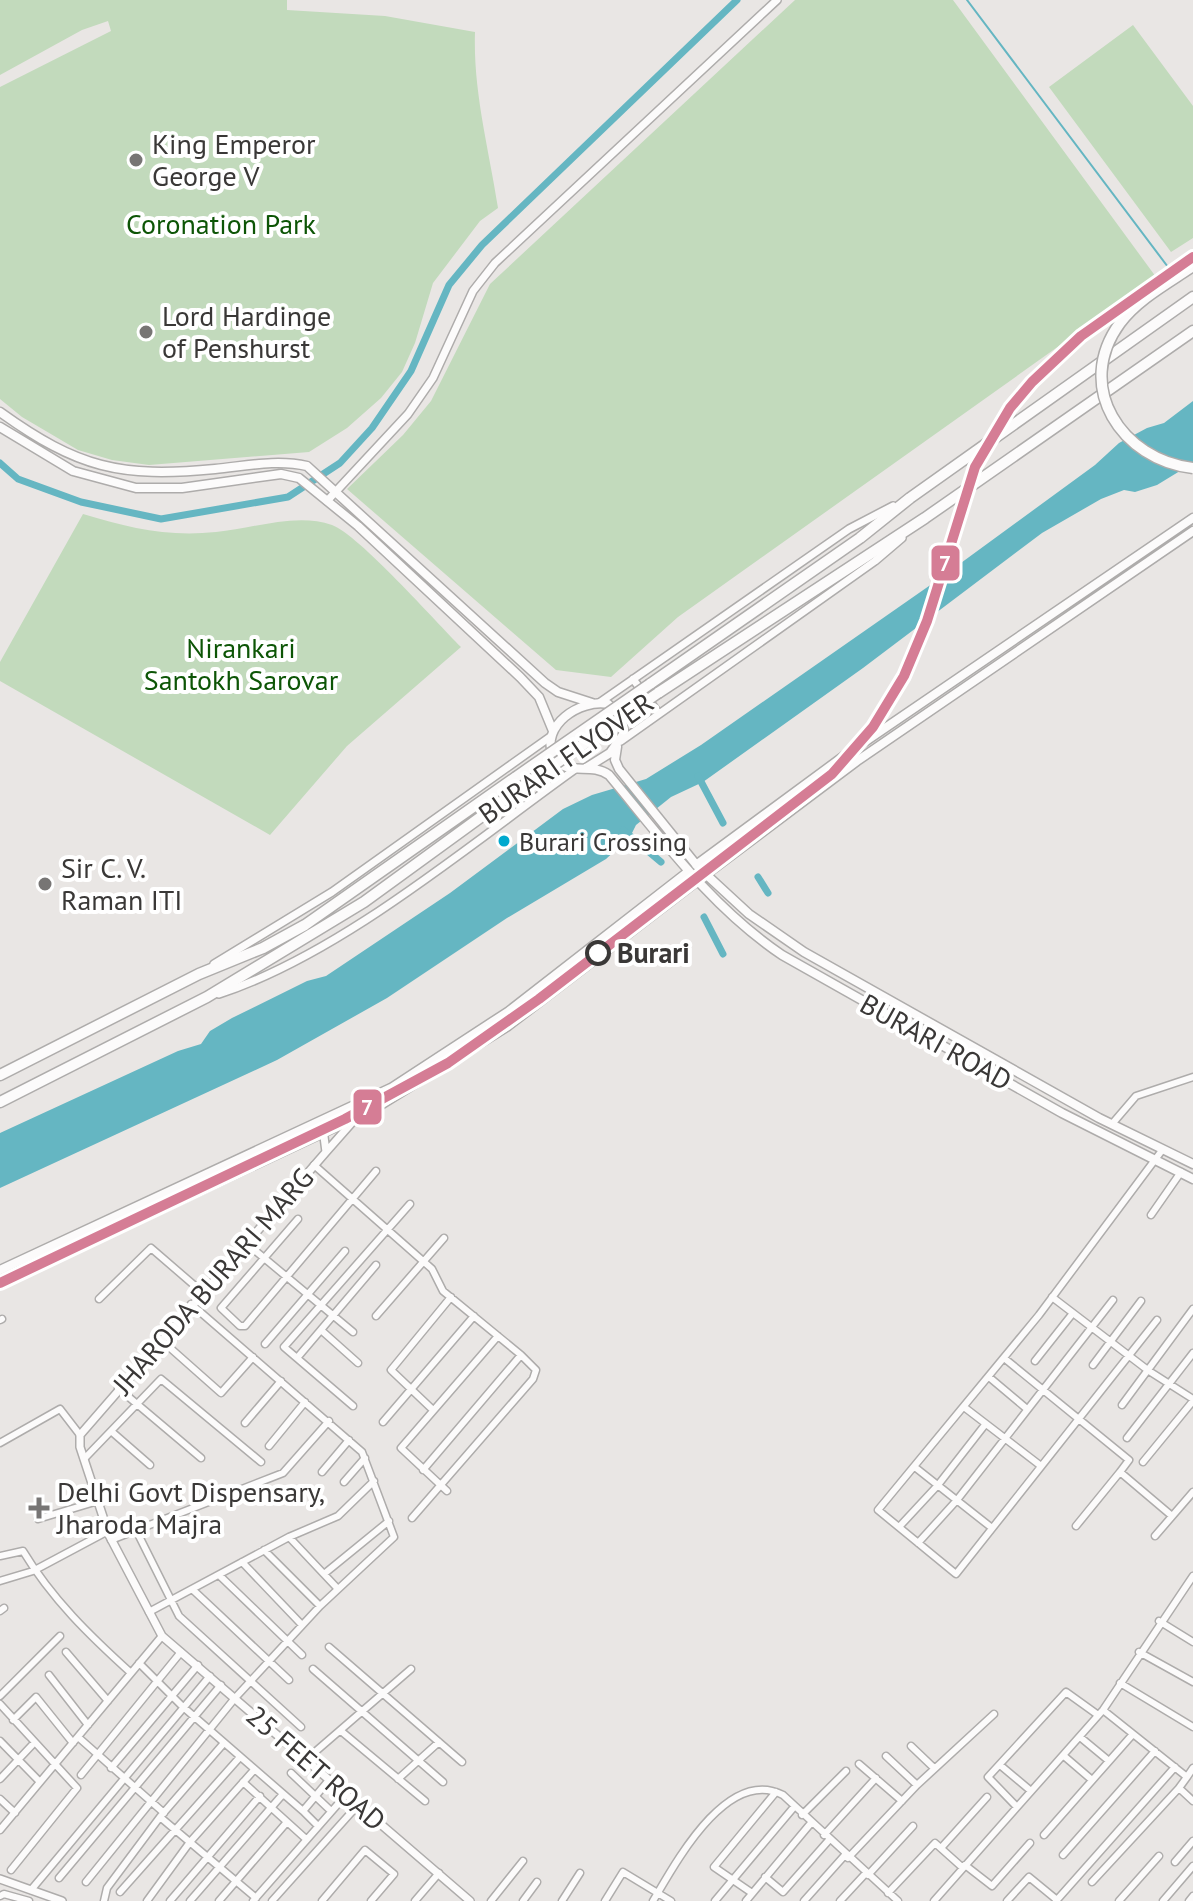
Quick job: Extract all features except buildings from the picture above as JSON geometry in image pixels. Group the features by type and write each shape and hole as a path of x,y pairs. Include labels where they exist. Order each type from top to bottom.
{"highway":[{"path":"1193,266 1126,316 1111,337 1103,368 1106,403 1125,436 1149,456 1193,468"},
{"name":"BURARI FLYOVER","path":"0,1075 199,974 263,948 349,897 860,538 910,498 1193,297"},
{"name":"BURARI FLYOVER","path":"0,1102 207,997 364,902 522,787 925,518 1193,331"}],"main road":[{"path":"0,412 36,438 83,461 115,471 157,474 262,463 298,464 314,470 545,683 558,692 615,709 621,716 624,733 615,760 668,838"},
{"path":"0,427 73,471 136,488 182,488 281,474 299,478 390,556 539,697 551,734 553,757 562,766 574,770 600,769 609,775 693,868"},
{"path":"0,1270 391,1088 465,1043 833,764 1193,518"},
{"path":"705,875 857,761 1193,531"},
{"path":"551,734 570,713 596,703"},
{"path":"586,768 619,743"},
{"name":"BURARI ROAD","path":"693,868 749,914 804,952 1112,1124 1193,1164"},
{"name":"BURARI ROAD","path":"693,868 696,882 731,917 782,955 1062,1113 1193,1179"},
{"path":"0,1284 358,1117 450,1065 508,1026 696,882"}],"street":[{"path":"323,498 386,441 425,390 473,291 495,263 777,0"},
{"path":"596,703 849,529 910,498"},
{"path":"619,743 875,561 925,518"},
{"path":"390,556 398,548"},
{"path":"633,679 659,714"},
{"path":"199,974 332,892 551,734"},
{"path":"207,997 248,984 355,926 574,770"},
{"path":"1112,1124 1136,1096 1193,1077"},
{"path":"326,1152 358,1117"},
{"name":"JHARODA BURARI MARG","path":"80,1435 160,1339 326,1152 322,1121"},
{"path":"1157,1320 956,1574 878,1510 916,1468 1004,1358 1163,1149"},
{"path":"314,1165 432,1269 441,1288 536,1370 536,1375 412,1518"},
{"path":"298,1219 221,1308 240,1326 245,1326 376,1171"},
{"path":"1151,1215 1181,1172"},
{"path":"353,1406 285,1345 410,1204"},
{"path":"376,1316 444,1238"},
{"path":"246,1243 353,1332"},
{"path":"99,1299 151,1248 202,1292"},
{"path":"265,1344 345,1251"},
{"path":"297,1358 376,1265"},
{"path":"433,1410 393,1375 392,1368 451,1297"},
{"path":"1052,1297 1149,1371 1193,1400 1143,1462"},
{"path":"918,1543 957,1500 1113,1300"},
{"path":"1093,1365 1141,1301"},
{"path":"86,1882 250,1681 320,1606 394,1539 365,1458 329,1421 191,1304"},
{"path":"1122,1405 1193,1309"},
{"path":"1035,1361 1073,1313"},
{"path":"383,1422 474,1316"},
{"path":"321,1330 358,1363"},
{"path":"447,1491 401,1448 498,1336"},
{"path":"160,1339 221,1393 253,1357"},
{"path":"1127,1438 1193,1353"},
{"path":"423,1470 521,1355"},
{"path":"1004,1358 1129,1460 1076,1526"},
{"path":"989,1377 1027,1409"},
{"path":"84,1459 161,1379 261,1462"},
{"path":"245,1423 281,1381"},
{"path":"118,1388 201,1458"},
{"path":"269,1446 305,1402"},
{"path":"964,1407 984,1426 1041,1466"},
{"path":"0,1443 60,1409 80,1435 84,1459 111,1540 162,1636 0,1830"},
{"path":"111,1540 283,1473 329,1421"},
{"path":"899,1527 938,1485 984,1426"},
{"path":"111,1431 150,1465"},
{"path":"322,1472 349,1440"},
{"path":"344,1482 365,1458"},
{"path":"916,1468 992,1528"},
{"path":"1120,1472 1172,1516"},
{"path":"149,1612 289,1537 338,1516 374,1481"},
{"path":"1155,1536 1193,1492"},
{"path":"38,1519 98,1501"},
{"path":"324,1574 389,1521"},
{"path":"136,1530 184,1621 301,1727"},
{"path":"0,1581 33,1571 108,1531"},
{"path":"289,1537 338,1589"},
{"path":"264,1550 320,1606"},
{"path":"0,1556 23,1551 33,1571 74,1621 131,1673"},
{"path":"242,1562 302,1625"},
{"path":"219,1575 302,1655"},
{"path":"934,1901 1100,1712 1159,1621 1193,1576"},
{"path":"192,1589 289,1680"},
{"path":"1159,1621 1193,1642"},
{"path":"0,1696 60,1636"},
{"name":"25 FEET ROAD","path":"162,1636 308,1758 345,1796 439,1873 464,1899"},
{"path":"329,1647 462,1762"},
{"path":"66,1652 108,1701"},
{"path":"81,1775 181,1652"},
{"path":"1139,1652 1193,1682"},
{"path":"139,1663 194,1717 318,1826"},
{"path":"111,1768 198,1665"},
{"path":"313,1669 443,1782"},
{"path":"308,1758 411,1669"},
{"path":"49,1675 88,1725"},
{"path":"31,1890 210,1676"},
{"path":"1120,1683 1193,1727"},
{"path":"59,1878 221,1685"},
{"path":"1016,1806 988,1779 1066,1692 1133,1734 1187,1777"},
{"path":"13,1720 36,1697 75,1740 97,1754 151,1802 175,1830 255,1899 345,1796"},
{"path":"0,1704 77,1790 11,1870"},
{"path":"804,1901 934,1768 994,1714"},
{"path":"341,1731 425,1801"},
{"path":"1044,1835 1133,1734"},
{"path":"1080,1737 1109,1761"},
{"path":"0,1741 40,1782"},
{"path":"398,1779 439,1742"},
{"path":"0,1779 34,1743"},
{"path":"104,1901 107,1889 162,1815 224,1743"},
{"path":"911,1746 934,1768"},
{"path":"1063,1855 1155,1751"},
{"path":"886,1756 917,1785"},
{"path":"1064,1756 1092,1780"},
{"path":"120,1892 240,1757"},
{"path":"859,1764 902,1801"},
{"path":"1000,1765 1031,1791"},
{"path":"1007,1901 1028,1877 1057,1901 1175,1767"},
{"path":"1092,1882 1179,1788 1193,1768"},
{"path":"147,1900 190,1842 254,1770"},
{"path":"802,1815 846,1771"},
{"path":"291,1773 331,1811"},
{"path":"765,1877 784,1891 876,1778"},
{"path":"303,1811 329,1780"},
{"path":"243,1782 306,1839"},
{"path":"1179,1788 1193,1801"},
{"path":"653,1901 679,1859 715,1812 749,1792 776,1792 892,1898 935,1843 992,1886 1030,1843"},
{"path":"752,1893 714,1867 776,1792"},
{"path":"190,1901 283,1794"},
{"path":"170,1901 260,1796"},
{"path":"941,1848 987,1797"},
{"path":"0,1799 15,1813"},
{"path":"272,1901 357,1806"},
{"path":"715,1901 794,1807"},
{"path":"219,1901 287,1822"},
{"path":"746,1901 811,1823"},
{"path":"840,1901 913,1826"},
{"path":"1175,1862 1193,1841"},
{"path":"322,1901 365,1850 394,1874 371,1901"},
{"path":"1119,1901 1159,1856"},
{"path":"491,1901 523,1861"},
{"path":"1163,1901 1193,1866"},
{"path":"605,1901 623,1872 671,1901"},
{"path":"415,1901 439,1873"},
{"path":"562,1901 580,1873"},
{"path":"0,1879 31,1890 40,1897 62,1901"},
{"path":"523,1901 537,1882"},
{"path":"0,1896 29,1901"},
{"path":"1189,1901 1193,1896"}],"green space":[{"name":"Coronation Park","path":"0,0 287,0 287,10 385,16 475,32 479,98 498,208 480,221 433,283 415,343 402,372 381,398 347,428 309,452 149,465 112,460 78,450 22,417 0,399 0,87 111,31 108,21 82,30 0,75"},
{"path":"795,0 953,0 1156,277 678,617 611,677 556,670 347,489 403,435 431,401 490,284"},
{"path":"1133,25 1193,106 1193,238 1171,252 1049,87"},
{"name":"Nirankari Santokh Sarovar","path":"83,514 132,527 181,533 216,532 304,520 332,525 378,561 461,647 347,746 270,835 0,681 0,662"}],"water":[{"path":"1193,401 1193,463 1157,485 1135,492 1124,490 1101,499 1042,533 863,668 703,782 671,797 636,825 630,837 606,859 507,918 387,998 277,1060 0,1188 0,1133 178,1051 201,1044 210,1031 232,1018 307,981 326,976 450,893 563,809 592,795 646,779 701,745 939,579 1095,465 1119,443 1164,423"}],"waterway":[{"path":"0,463 18,479 81,502 161,519 288,497 340,463 372,428 411,371 449,285 482,245 737,0"},
{"path":"967,0 1174,275"},
{"path":"698,776 723,823"},
{"path":"623,830 661,862"},
{"path":"758,877 768,893"},
{"path":"704,917 723,954"}],"transit line":[{"name":"7","path":"0,1283 345,1119 448,1063 539,999 832,774 873,727 904,676 927,621 975,467 1010,408 1032,382 1081,336 1193,257"}],"place":[{"name":"King Emperor George V","path":"136,160"},
{"name":"Lord Hardinge of Penshurst","path":"146,332"},
{"name":"Burari Crossing","path":"504,841"},
{"name":"Sir C. V. Raman ITI","path":"45,884"},
{"name":"Burari","path":"598,953"},
{"name":"Delhi Govt Dispensary, Jharoda Majra","path":"39,1508"}]}
